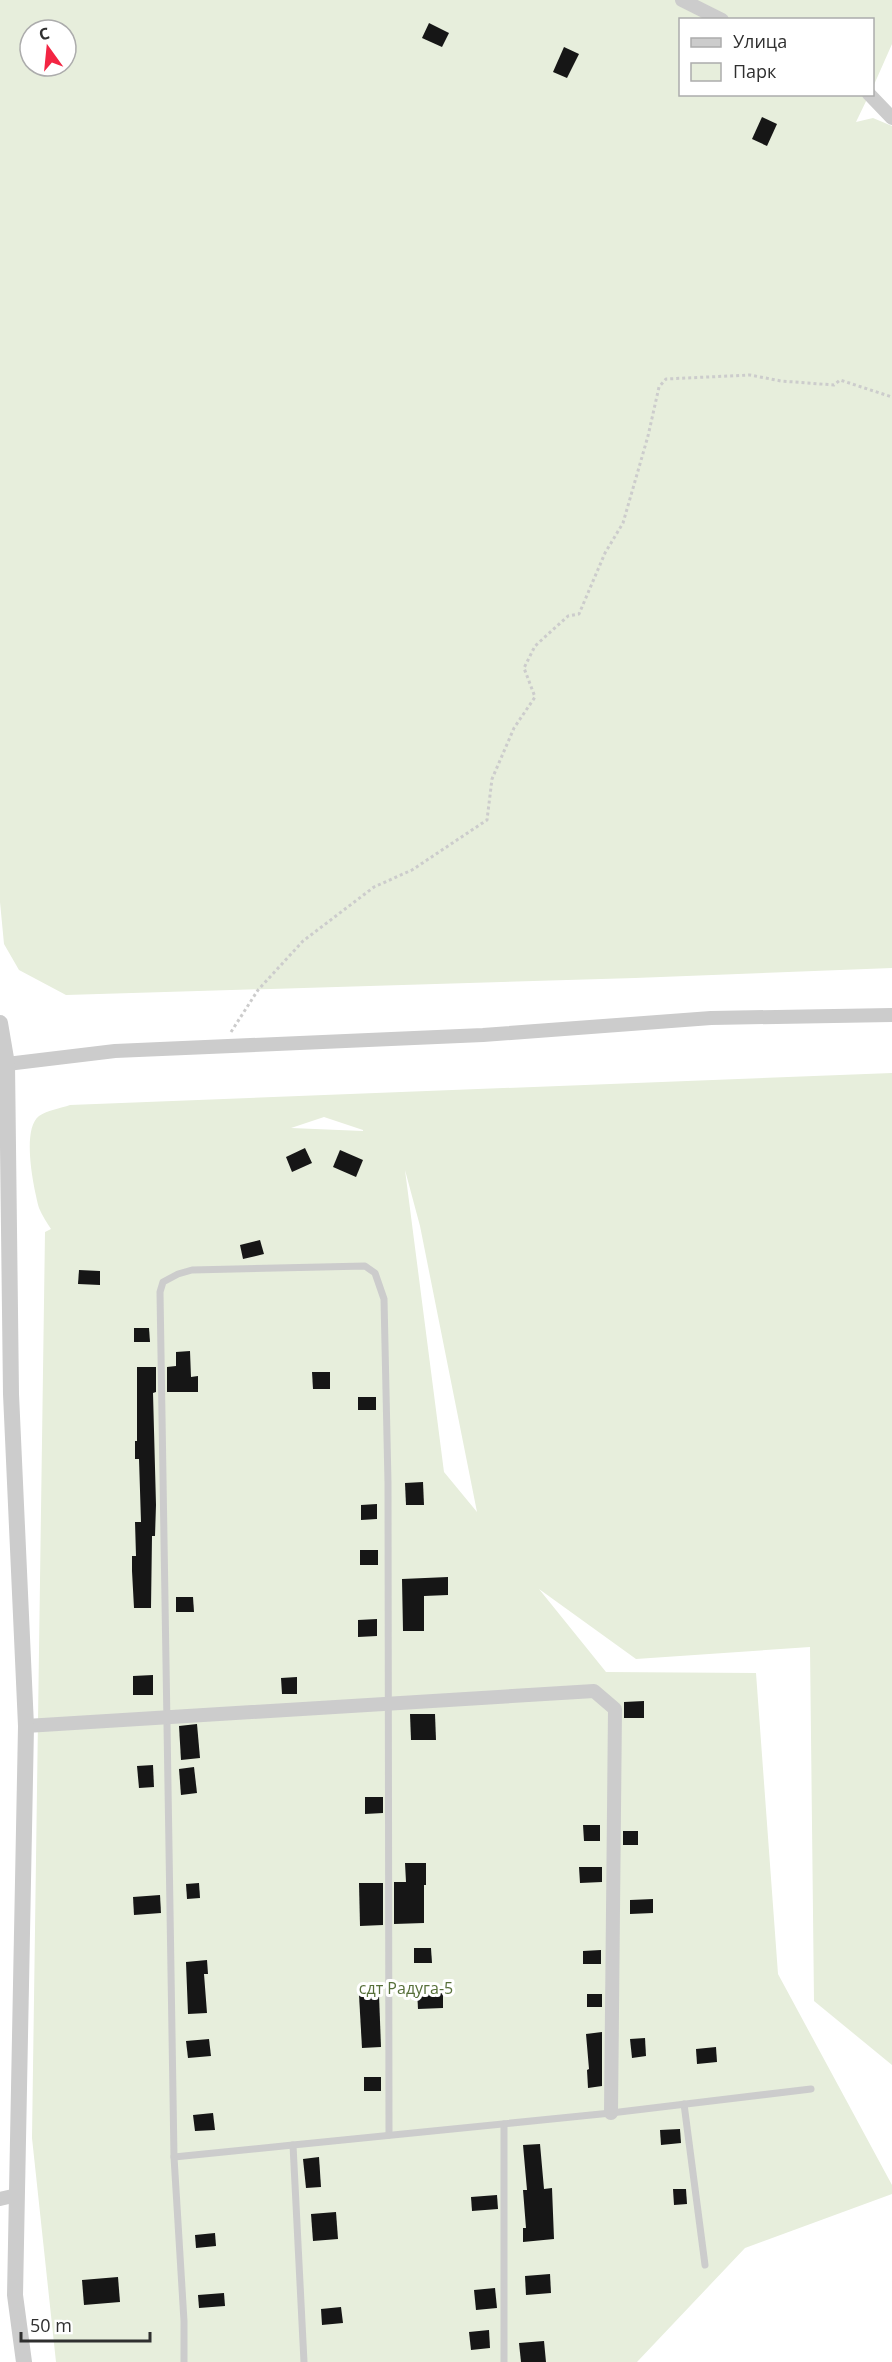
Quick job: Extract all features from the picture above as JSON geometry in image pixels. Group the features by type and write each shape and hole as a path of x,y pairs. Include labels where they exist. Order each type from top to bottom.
{"street":[{"path":"682,0 718,18"},
{"path":"870,96 892,118"},
{"path":"7,1064 115,1051 483,1035 711,1018 892,1015"},
{"path":"0,1023 7,1064 5,1394 26,1726 8,2197 15,2295 24,2362"},
{"path":"26,1726 594,1691 615,1709 611,2113"}],"lane":[{"path":"184,2362 184,2321 174,2157 165,1718 160,1292 163,1282 192,1270 365,1266 375,1273 384,1299 388,1484 389,2136"},
{"path":"174,2157 611,2113 811,2089"},
{"path":"684,2104 705,2265"},
{"path":"504,2124 504,2362"},
{"path":"293,2145 304,2362"}],"path":[{"path":"226,1045 233,1027 258,990 303,940 374,886 412,870 487,820 492,779 514,728 535,697 524,668 535,646 568,616 579,614 605,553 623,523 648,436 659,387 666,379 750,375 781,381 834,385 840,380 892,397"}],"green space":[{"path":"0,0 892,0 892,44 874,85 874,18 679,18 679,96 869,96 856,122 873,118 892,126 892,968 66,995 19,970 4,944 0,902"},
{"name":"сдт Радуга-5","path":"892,1073 892,2065 814,2001 810,1647 636,1659 539,1589 606,1672 756,1673 778,1974 892,2185 892,2194 745,2248 637,2362 56,2362 32,2138 45,1232 51,1229 39,1208 32,1174 30,1146 34,1123 39,1116 70,1105","holes":["324,1117 363,1130 363,1131 291,1128","405,1170 420,1226 477,1512 444,1472"]}],"building":[{"path":"429,23 449,33 442,47 422,38"},
{"path":"564,47 579,54 567,78 553,72"},
{"path":"762,117 777,124 767,146 752,139"},
{"path":"305,1148 312,1163 292,1172 286,1157"},
{"path":"340,1150 363,1160 356,1177 333,1167"},
{"path":"260,1240 264,1254 243,1259 240,1245"},
{"path":"79,1270 100,1271 100,1285 78,1284"},
{"path":"134,1328 149,1328 150,1342 134,1342"},
{"path":"190,1351 191,1377 198,1376 198,1392 167,1392 167,1367 176,1366 176,1352"},
{"path":"137,1367 156,1367 156,1392 153,1393 156,1505 155,1536 152,1536 151,1608 134,1608 132,1556 136,1556 135,1522 141,1522 139,1459 135,1459"},
{"path":"312,1372 330,1372 330,1389 313,1389"},
{"path":"358,1397 376,1397 376,1410 358,1410"},
{"path":"423,1482 424,1505 406,1505 405,1483"},
{"path":"377,1504 377,1519 361,1520 361,1505"},
{"path":"360,1550 378,1550 378,1565 360,1565"},
{"path":"448,1577 448,1595 424,1596 424,1631 403,1631 402,1579"},
{"path":"176,1597 193,1597 194,1612 176,1612"},
{"path":"377,1619 377,1636 358,1637 358,1620"},
{"path":"153,1675 153,1695 133,1695 133,1676"},
{"path":"297,1677 297,1694 282,1694 281,1678"},
{"path":"644,1701 644,1718 624,1718 624,1702"},
{"path":"410,1714 435,1714 436,1740 411,1740"},
{"path":"197,1724 200,1758 181,1760 179,1726"},
{"path":"153,1765 154,1787 139,1788 137,1766"},
{"path":"194,1767 197,1793 181,1795 179,1769"},
{"path":"365,1797 383,1797 383,1813 365,1814"},
{"path":"583,1825 600,1825 600,1841 584,1841"},
{"path":"623,1831 638,1831 638,1845 623,1845"},
{"path":"405,1863 426,1863 424,1923 394,1924 394,1882 406,1882"},
{"path":"579,1867 602,1867 602,1882 580,1883"},
{"path":"199,1883 200,1898 187,1899 186,1884"},
{"path":"359,1883 383,1883 383,1925 360,1926"},
{"path":"160,1895 161,1913 134,1915 133,1897"},
{"path":"653,1899 653,1913 630,1914 630,1900"},
{"path":"414,1948 431,1948 432,1963 414,1963"},
{"path":"601,1950 601,1964 583,1964 583,1951"},
{"path":"207,1960 208,1974 204,1974 207,2013 188,2014 186,1962"},
{"path":"443,1989 443,2008 418,2009 417,1990"},
{"path":"587,1994 602,1994 602,2007 587,2007"},
{"path":"359,1995 379,1995 381,2047 362,2048"},
{"path":"602,2032 602,2086 588,2088 586,2034"},
{"path":"645,2038 646,2056 632,2058 630,2039"},
{"path":"209,2039 211,2056 188,2058 186,2041"},
{"path":"716,2047 717,2062 697,2064 696,2049"},
{"path":"364,2077 381,2077 381,2091 364,2091"},
{"path":"213,2113 215,2130 195,2131 193,2115"},
{"path":"680,2129 681,2143 661,2145 660,2130"},
{"path":"540,2144 544,2189 552,2188 554,2239 523,2242 523,2228 526,2228 523,2190 527,2190 523,2145"},
{"path":"319,2157 321,2187 306,2188 303,2159"},
{"path":"673,2189 686,2189 687,2204 674,2205"},
{"path":"497,2195 498,2209 472,2211 471,2197"},
{"path":"336,2212 338,2239 313,2241 311,2214"},
{"path":"215,2233 216,2246 196,2248 195,2235"},
{"path":"550,2274 551,2293 526,2295 525,2276"},
{"path":"118,2277 120,2302 84,2305 82,2280"},
{"path":"495,2288 497,2308 476,2310 474,2290"},
{"path":"224,2293 225,2306 199,2308 198,2295"},
{"path":"341,2307 343,2323 322,2325 321,2309"},
{"path":"489,2330 490,2348 471,2350 469,2332"},
{"path":"544,2341 546,2362 521,2362 519,2343"}]}
